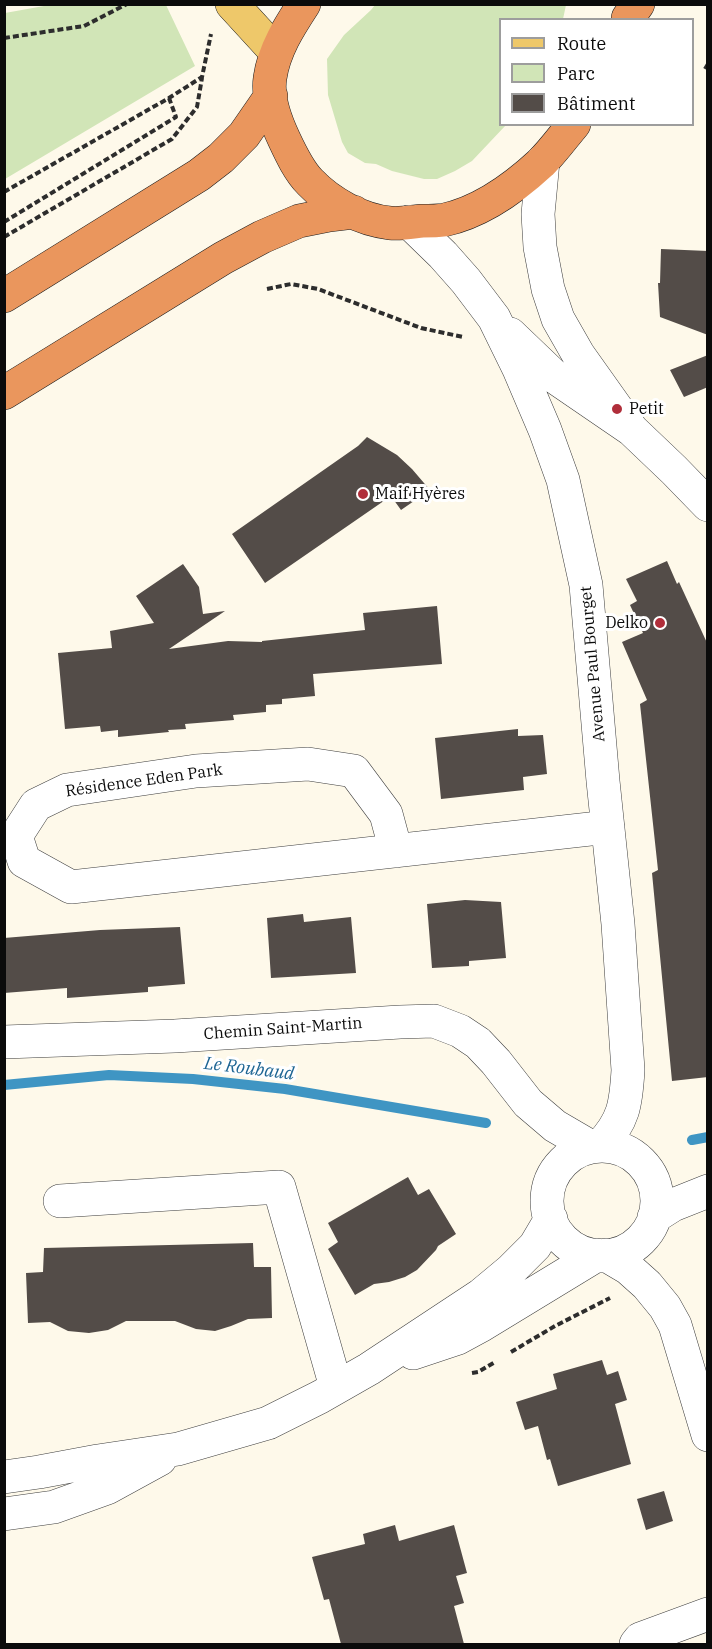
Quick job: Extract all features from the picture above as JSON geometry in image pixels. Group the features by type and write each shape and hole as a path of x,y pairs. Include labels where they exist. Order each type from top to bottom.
{"highway":[{"path":"304,4 276,52 269,81 276,119 293,158 309,181 330,199 354,212 370,219 391,223 444,220 473,210 507,192 543,161 572,126"},
{"path":"4,296 199,176 244,135 271,96"},
{"path":"4,393 223,258 262,237 299,221 354,212"}],"main road":[{"path":"232,4 276,52"}],"street":[{"path":"543,161 538,214 540,247 551,299 558,320 578,354 632,430"},
{"name":"Avenue Paul Bourget","path":"410,222 466,281 494,318 519,369 548,437 562,480 586,585 618,924 628,1070 624,1108 619,1120 608,1138 595,1146"},
{"path":"494,318 556,378 632,430 708,505"},
{"name":"Résidence Eden Park","path":"396,851 386,814 354,771 308,764 196,771 67,790 36,805 16,836 24,861 70,887 396,851 608,827"},
{"name":"Chemin Saint-Martin","path":"4,1042 175,1036 434,1021 460,1031 478,1043 505,1054 537,1120 545,1147 549,1206"},
{"name":"Chemin Saint-Martin","path":"528,1103 555,1126 595,1146"},
{"path":"4,1476 177,1449 268,1423 320,1397 369,1369 481,1295 511,1270 535,1246 549,1206 554,1176 563,1163 575,1153 595,1146 616,1147 631,1154 643,1164 652,1178 657,1204 653,1252 665,1307"},
{"path":"60,1201 279,1187 336,1387"},
{"path":"369,1369 458,1338 602,1255 620,1252 634,1246 645,1236 654,1220 673,1205 708,1191"},
{"path":"549,1206 558,1233 569,1244 582,1251 602,1255 628,1268 647,1285 665,1307 675,1325 708,1435"},
{"path":"4,1514 54,1507 107,1488 177,1449"},
{"path":"636,1644 640,1639 708,1614"}],"path":[{"path":"4,38 84,26 127,4"},
{"path":"4,237 172,139 197,107 211,32"},
{"path":"4,192 202,77"},
{"path":"4,222 176,117 169,98"},
{"path":"267,289 291,284 318,289 421,327 463,337"}],"green space":[{"path":"55,4 166,5 195,66 5,179 5,13"},
{"path":"375,4 566,5 563,18 499,18 499,126 505,126 472,161 437,179 424,179 392,171 376,164 365,163 348,153 342,142 328,95 327,59 344,35"}],"building":[{"path":"661,249 708,251 708,335 660,317 658,283 660,283"},
{"path":"708,355 708,387 684,397 670,370"},
{"path":"367,437 397,455 430,490 401,510 391,496 265,583 232,534 358,446"},
{"path":"667,561 708,645 708,1077 672,1081 652,873 658,870 640,704 647,700 622,642 643,633 630,605 637,601 626,579"},
{"path":"183,564 199,587 203,614 225,611 169,649 228,641 262,642 365,630 363,613 437,606 442,664 313,674 315,696 282,699 282,704 266,705 266,712 233,715 234,720 185,724 186,729 168,730 169,732 118,737 118,730 101,732 100,726 65,729 58,653 112,648 110,631 154,623 136,596"},
{"path":"518,729 518,736 543,735 547,774 523,777 524,790 441,799 435,738"},
{"path":"465,900 501,902 506,958 469,961 469,966 432,968 427,904"},
{"path":"303,914 304,922 351,917 356,973 271,978 267,918"},
{"path":"180,927 185,984 148,987 148,992 67,998 67,988 4,993 4,938 100,930"},
{"path":"408,1177 418,1195 429,1189 456,1234 438,1246 417,1270 405,1277 374,1284 355,1295 328,1249 338,1242 328,1223"},
{"path":"253,1243 254,1267 271,1267 272,1318 248,1319 215,1331 196,1329 175,1321 126,1321 108,1330 89,1333 68,1331 50,1322 28,1323 26,1273 43,1272 44,1248"},
{"path":"602,1360 607,1375 618,1371 627,1400 615,1404 631,1464 558,1486 550,1459 547,1460 538,1426 525,1430 516,1402 557,1389 553,1374"},
{"path":"664,1491 673,1521 646,1530 637,1499"},
{"path":"395,1525 399,1541 454,1525 467,1573 456,1576 464,1603 454,1606 464,1644 341,1644 329,1599 324,1600 312,1557 365,1544 363,1534"}],"waterway":[{"name":"Le Roubaud","path":"4,1085 109,1075 193,1079 285,1089 486,1123"},
{"name":"Le Roubaud","path":"692,1140 708,1137"}],"place":[{"name":"Petit","path":"617,409"},
{"name":"Maif Hyères","path":"363,494"},
{"name":"Delko","path":"660,623"}]}
